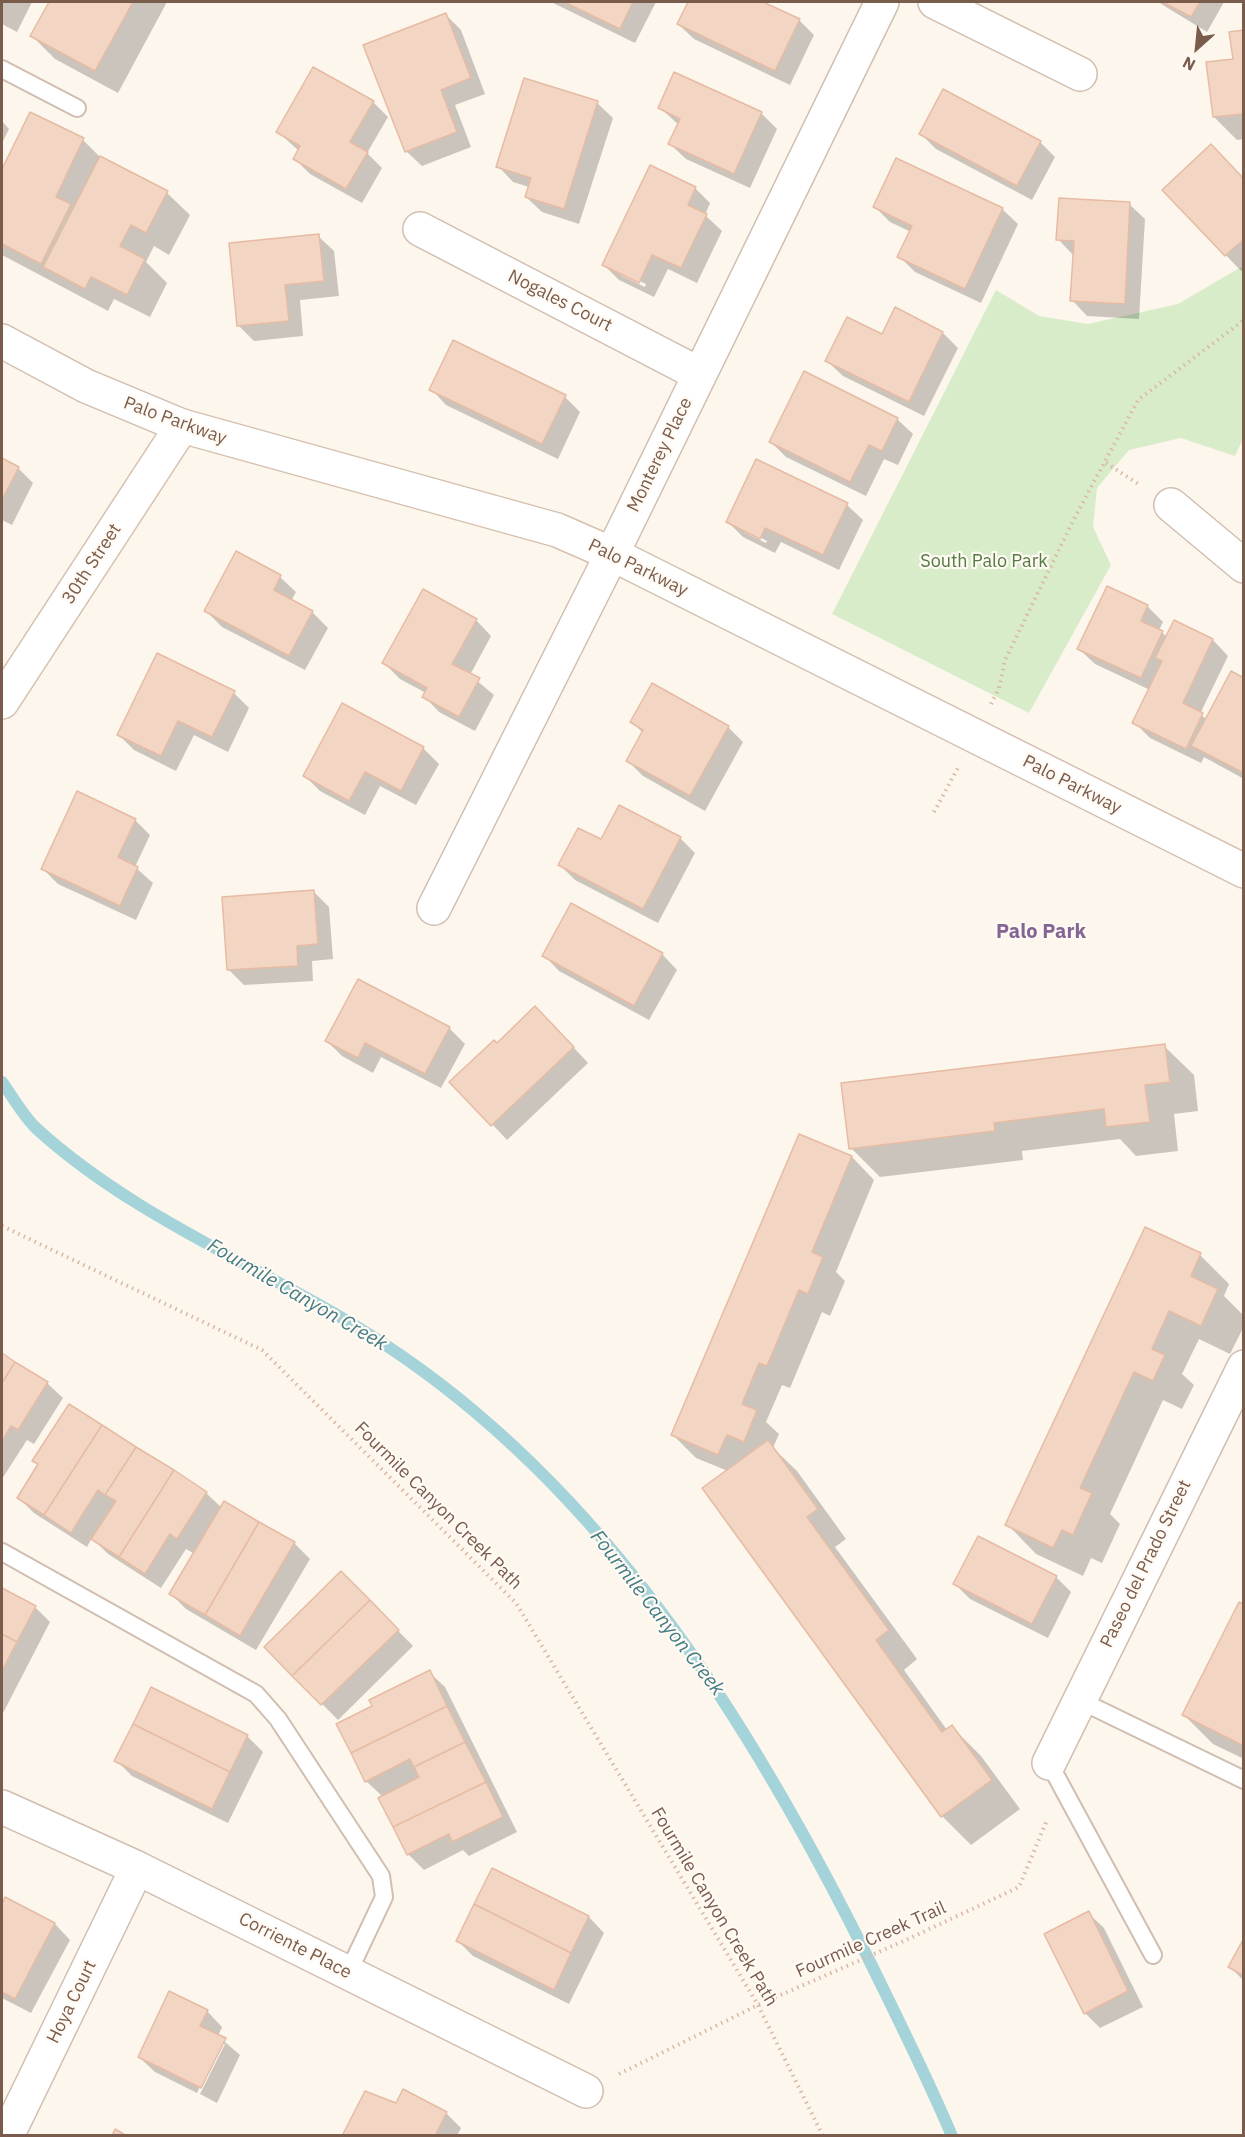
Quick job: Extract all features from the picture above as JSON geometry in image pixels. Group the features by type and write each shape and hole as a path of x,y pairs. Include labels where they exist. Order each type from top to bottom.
{"street":[{"name":"Monterey Place","path":"434,908 612,554 882,2"},
{"path":"935,2 1080,74"},
{"name":"Nogales Court","path":"420,229 699,374"},
{"name":"Palo Parkway","path":"2,341 86,386 182,426 342,472 503,513 557,530 612,554 1244,872"},
{"name":"30th Street","path":"2,702 182,426"},
{"path":"1171,505 1244,566"},
{"name":"Paseo del Prado Street","path":"1048,1762 1244,1367"},
{"name":"Corriente Place","path":"2,1807 137,1868 586,2091"},
{"name":"Hoya Court","path":"7,2136 137,1868"}],"lane":[{"path":"2,69 77,108"},
{"path":"2,1552 256,1694 278,1719 381,1876 384,1897 348,1973"},
{"path":"1079,1700 1244,1780"},
{"path":"1048,1762 1153,1955"}],"path":[{"path":"934,812 999,688 1010,650 1075,517 1138,400 1244,320"},
{"name":"Fourmile Canyon Creek Path","path":"2,1226 262,1350 516,1603 758,2005 823,2136"},
{"name":"Fourmile Creek Trail","path":"586,2091 758,2005 1019,1887 1049,1813 1048,1762"}],"green space":[{"name":"South Palo Park","path":"1243,266 1243,439 1235,456 1181,438 1129,450 1097,488 1093,527 1111,565 1029,713 832,614 996,290 1039,316 1088,324 1178,304"}],"building":[{"path":"49,2 133,2 95,71 30,36"},
{"path":"564,2 633,2 620,29"},
{"path":"688,2 763,2 800,19 775,71 677,24"},
{"path":"1163,2 1200,2 1191,17"},
{"path":"446,13 471,78 441,90 457,132 405,152 363,45"},
{"path":"1244,30 1244,114 1213,117 1206,62 1233,59 1229,32"},
{"path":"313,67 374,101 350,142 368,152 346,189 293,159 300,146 276,132"},
{"path":"674,72 762,112 734,174 668,144 680,119 658,108"},
{"path":"524,78 598,101 564,209 525,197 531,178 496,167"},
{"path":"943,89 1041,141 1017,186 919,134"},
{"path":"30,112 84,138 56,197 71,204 41,264 2,244 2,169"},
{"path":"1211,144 1244,179 1244,239 1225,256 1162,190"},
{"path":"100,156 168,191 146,233 131,225 120,246 145,259 127,295 91,277 85,289 43,267"},
{"path":"896,158 1003,208 965,289 897,257 912,226 873,207"},
{"path":"650,165 696,187 688,205 707,214 681,268 652,255 639,283 602,265"},
{"path":"1059,198 1130,202 1125,304 1070,301 1074,241 1056,240"},
{"path":"319,234 324,281 285,285 289,321 237,326 229,243"},
{"path":"895,307 943,332 909,402 825,361 847,317 882,334"},
{"path":"453,340 566,395 542,444 429,390"},
{"path":"804,371 898,418 882,451 869,445 850,482 769,442"},
{"path":"2,458 19,467 2,500"},
{"path":"756,459 848,503 823,555 765,528 760,539 726,522"},
{"path":"236,551 281,575 274,590 313,611 289,656 204,611"},
{"path":"1107,586 1148,605 1141,621 1163,631 1141,678 1077,649"},
{"path":"423,589 477,619 452,664 480,678 459,717 422,697 427,688 382,663"},
{"path":"1174,620 1213,639 1183,703 1203,713 1186,749 1132,723 1162,661 1155,658"},
{"path":"157,653 235,691 212,737 178,721 161,756 117,735"},
{"path":"1231,671 1244,678 1244,773 1191,746"},
{"path":"652,683 729,726 690,796 626,761 643,730 630,722"},
{"path":"342,703 424,747 401,791 365,772 349,801 303,776"},
{"path":"77,791 136,819 118,857 138,867 120,906 41,869"},
{"path":"619,805 681,837 643,909 558,865 578,828 601,839"},
{"path":"314,890 318,944 297,946 298,966 227,970 222,897"},
{"path":"571,903 663,953 634,1006 542,956"},
{"path":"358,979 450,1027 425,1074 365,1043 358,1058 325,1041"},
{"path":"535,1006 574,1047 491,1126 449,1082 494,1040 497,1043"},
{"path":"1165,1044 1170,1082 1145,1085 1150,1122 1106,1127 1104,1109 994,1123 995,1131 849,1149 841,1083"},
{"path":"799,1134 852,1156 812,1252 823,1257 808,1294 799,1290 767,1366 759,1363 742,1404 757,1410 744,1442 727,1435 718,1455 671,1435"},
{"path":"1145,1227 1201,1253 1191,1276 1218,1289 1201,1326 1169,1311 1152,1349 1165,1355 1153,1381 1134,1372 1080,1488 1092,1493 1073,1535 1062,1530 1053,1548 1005,1525"},
{"path":"2,1353 15,1362 2,1383"},
{"path":"15,1362 48,1382 18,1430 11,1426 2,1441 2,1383"},
{"path":"69,1404 102,1425 44,1515 17,1498 38,1464 32,1461"},
{"path":"102,1425 136,1447 105,1495 98,1490 71,1533 44,1515"},
{"path":"768,1440 818,1509 807,1517 889,1630 876,1640 942,1732 952,1725 992,1780 941,1817 702,1488"},
{"path":"136,1447 174,1470 119,1557 91,1539 116,1501 105,1495"},
{"path":"174,1470 207,1492 177,1539 170,1534 145,1574 119,1557"},
{"path":"224,1501 259,1522 205,1615 169,1594"},
{"path":"259,1522 295,1542 240,1636 205,1615"},
{"path":"978,1536 1057,1576 1032,1624 953,1584"},
{"path":"341,1571 370,1600 292,1676 264,1647"},
{"path":"2,1588 36,1606 17,1642 2,1634"},
{"path":"370,1600 399,1630 321,1705 292,1676"},
{"path":"1239,1602 1244,1604 1244,1746 1182,1715"},
{"path":"2,1634 17,1642 2,1671"},
{"path":"430,1670 447,1706 351,1753 336,1724 372,1706 369,1700"},
{"path":"151,1687 248,1735 230,1772 133,1724"},
{"path":"447,1706 465,1742 414,1767 410,1759 365,1782 351,1753"},
{"path":"133,1724 230,1772 212,1809 114,1761"},
{"path":"465,1742 486,1782 393,1827 378,1798 419,1777 414,1767"},
{"path":"486,1782 503,1817 452,1842 449,1834 407,1855 393,1827"},
{"path":"492,1868 589,1916 571,1953 474,1904"},
{"path":"5,1897 55,1923 15,1999 2,1992 2,1904"},
{"path":"474,1904 571,1953 554,1990 456,1941"},
{"path":"1089,1911 1128,1991 1084,2014 1044,1934"},
{"path":"1244,1938 1244,1976 1228,1967"},
{"path":"169,1991 208,2010 200,2026 226,2038 201,2088 138,2057"},
{"path":"403,2089 447,2112 435,2136 342,2136 365,2091 396,2103"},
{"path":"115,2129 127,2136 112,2136"}],"waterway":[{"name":"Fourmile Canyon Creek","path":"2,1082 32,1124 76,1162 161,1218 341,1317 384,1344 465,1404 539,1471 608,1545 670,1624 727,1707 780,1793 829,1881 874,1970 952,2136"}],"district":[{"name":"Palo Park","path":"1041,932"}]}
